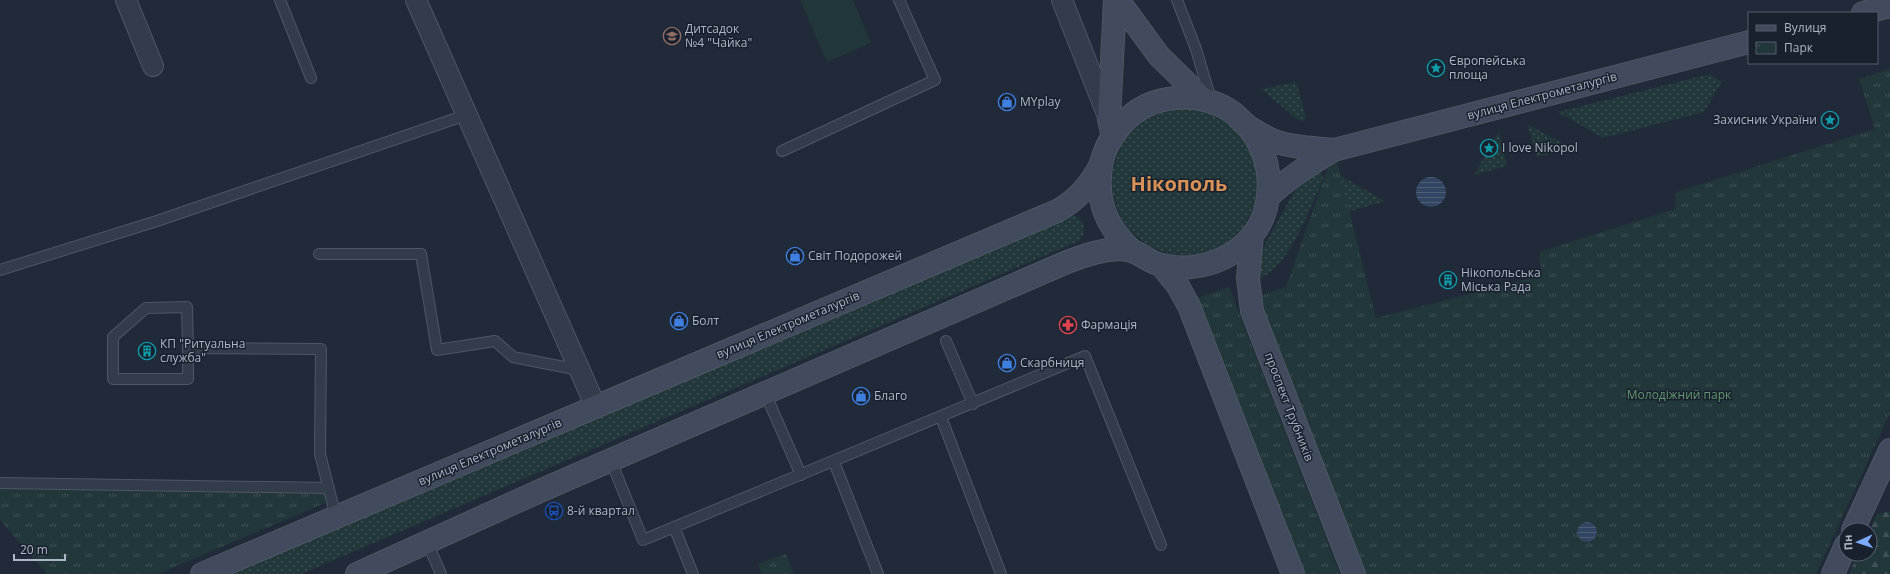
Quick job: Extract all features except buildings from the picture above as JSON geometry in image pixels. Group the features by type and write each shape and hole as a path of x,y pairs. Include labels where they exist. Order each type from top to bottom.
{"main road":[{"path":"1111,128 1117,0"},
{"path":"1117,0 1159,56 1207,101"},
{"path":"1867,12 1890,6"},
{"name":"вулиця Електрометалургів","path":"357,574 611,460 1067,262 1105,250 1132,251 1160,265 1177,268 1194,268 1211,264 1240,248 1252,235 1259,224 1268,198 1283,183 1334,150 1748,42"},
{"name":"вулиця Електрометалургів","path":"202,574 1057,211 1074,200 1091,180 1101,164 1111,128 1124,123 1137,112 1152,104 1174,98 1207,101 1232,112 1249,128 1276,142 1334,150"},
{"path":"1249,128 1258,140 1266,157 1269,178 1268,198"},
{"path":"1101,164 1099,186 1104,212 1114,231 1132,251"},
{"name":"проспект Трубників","path":"1252,235 1248,272 1252,311 1354,574"},
{"path":"1160,265 1178,286 1189,306 1293,574"},
{"path":"1857,522 1890,450"},
{"path":"1833,574 1838,562"}],"street":[{"path":"126,0 153,66"},
{"path":"416,0 596,407"},
{"path":"1062,0 1111,128"}],"lane":[{"path":"280,0 311,78"},
{"path":"782,151 935,80 899,0"},
{"path":"1176,0 1196,49 1207,101"},
{"path":"0,270 157,221 466,115"},
{"path":"319,254 421,254 437,350 495,341 513,356 579,370"},
{"path":"186,307 188,348 188,379 113,379 113,337 146,308 186,307"},
{"path":"946,341 973,404"},
{"path":"188,348 321,349 320,454 336,517"},
{"path":"611,460 644,540 1085,356 1161,545"},
{"path":"765,393 801,475"},
{"path":"941,416 1001,574"},
{"path":"834,462 878,574"},
{"path":"0,483 329,488"},
{"path":"674,527 693,574"},
{"path":"427,542 441,574"}],"green space":[{"path":"800,0 853,0 871,43 827,62"},
{"name":"Молодіжний парк","path":"1890,69 1890,413 1840,522 1838,522 1838,526 1816,574 1366,574 1257,297 1286,287 1334,150 1376,318 1542,275 1539,252 1675,209 1676,192 1875,129 1859,79"},
{"path":"1710,74 1722,82 1704,112 1603,138 1558,112"},
{"path":"1296,82 1306,117 1304,121 1298,120 1261,89"},
{"path":"1178,109 1192,109 1206,112 1226,121 1237,130 1246,141 1255,161 1258,182 1255,203 1246,223 1237,234 1226,243 1206,252 1192,255 1178,255 1164,252 1144,243 1133,234 1124,223 1115,203 1112,189 1112,175 1115,161 1124,141 1133,130 1144,121 1164,112"},
{"path":"1527,124 1571,148 1537,157"},
{"path":"1499,131 1507,166 1474,175"},
{"path":"1321,171 1323,180 1304,223 1288,252 1279,264 1268,274 1255,281 1258,257 1293,193 1307,177"},
{"path":"1341,176 1385,201 1344,213 1334,178"},
{"path":"1072,214 1080,219 1084,226 1084,233 1079,241 301,574 227,574"},
{"path":"1229,287 1340,574 1301,574 1192,300"},
{"path":"0,483 329,488 332,500 158,574 47,574 0,520"},
{"path":"1890,511 1890,574 1849,574 1854,562 1878,562 1878,522 1874,522 1877,514"},
{"path":"786,554 794,574 762,574 758,564"}],"water":[{"path":"1431,177 1442,181 1446,192 1442,203 1431,207 1420,203 1416,192 1420,181"},
{"path":"1587,522 1594,525 1597,532 1594,539 1587,542 1580,539 1577,532 1580,525"}],"place":[{"name":"Дитсадок №4 \"Чайка\"","path":"672,36"},
{"name":"Європейська площа","path":"1436,68"},
{"name":"MYplay","path":"1007,102"},
{"name":"Захисник України","path":"1830,120"},
{"name":"I love Nikopol","path":"1489,148"},
{"name":"Світ Подорожей","path":"795,256"},
{"name":"Нiкопольська Міська Рада","path":"1448,280"},
{"name":"Болт","path":"679,321"},
{"name":"Фармація","path":"1068,325"},
{"name":"КП \"Ритуальна служба\"","path":"147,351"},
{"name":"Скарбниця","path":"1007,363"},
{"name":"Благо","path":"861,396"},
{"name":"8-й квартал","path":"554,511"}],"district":[{"name":"Нікополь","path":"1179,184"}]}
